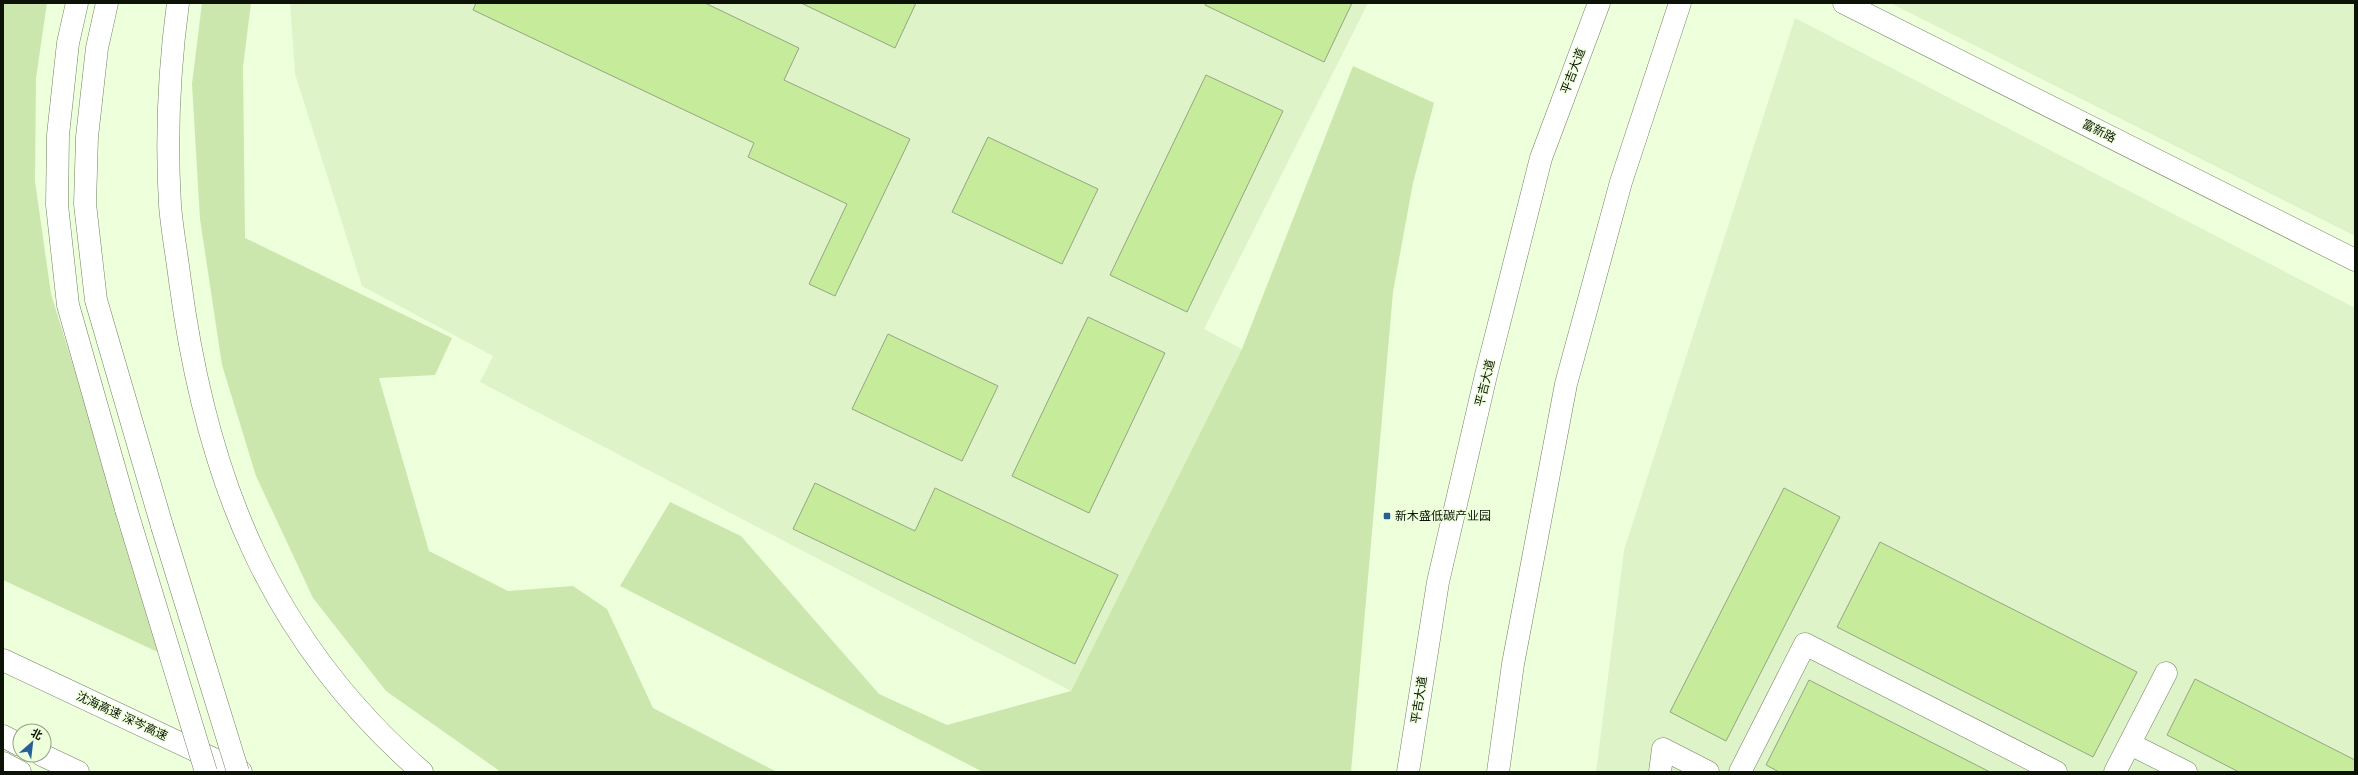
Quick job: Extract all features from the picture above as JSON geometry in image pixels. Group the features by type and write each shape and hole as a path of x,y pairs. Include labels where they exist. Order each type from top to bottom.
{"main road":[{"path":"77,3 68,43 58,135 57,205 68,305 126,509 206,772"},
{"path":"107,3 97,48 87,137 85,204 96,300 162,526 238,772"},
{"path":"178,3 168,126 170,207 187,331 202,406 222,474 250,544 272,589 306,644 346,697 386,740 422,772"},
{"name":"平吉大道","path":"1408,772 1438,582 1488,368 1540,158 1599,3"},
{"path":"1498,772 1513,664 1566,384 1621,182 1680,3"},
{"name":"富新路","path":"1844,3 2355,260"},
{"path":"1740,772 1804,644 2056,772"},
{"name":"沈海高速 深岑高速","path":"3,660 241,772"},
{"path":"2116,772 2166,673"},
{"path":"2130,744 2186,772"},
{"path":"1660,772 1663,749 1708,772"},
{"path":"52,760 78,772"},
{"path":"3,763 20,772"}],"shaded area":[{"path":"3,3 47,3 36,78 35,181 51,294 162,654 3,580"},
{"path":"202,3 251,3 243,67 245,238 452,338 435,375 379,378 429,551 508,591 573,586 607,609 653,708 777,772 501,772 386,691 313,598 256,476 222,365 200,219 192,84"},
{"path":"290,3 1368,3 1204,329 1242,349 1071,691 480,382 493,356 362,286 295,74"},
{"path":"1890,3 2355,3 2355,236"},
{"path":"1795,18 2355,308 2355,772 1596,772 1624,550"},
{"path":"1353,66 1434,103 1413,183 1393,292 1351,772 983,772 620,586 670,502 741,536 879,694 947,725 1071,691 1242,349"}],"building":[{"path":"476,3 705,3 799,48 784,80 910,139 835,296 809,284 847,204 748,157 754,143 473,10"},
{"path":"801,3 916,3 895,48"},
{"path":"1206,3 1352,3 1324,62 1205,5"},
{"path":"1206,75 1283,111 1187,312 1110,275"},
{"path":"988,137 1098,189 1062,264 952,212"},
{"path":"1088,317 1165,353 1089,513 1012,476"},
{"path":"888,334 998,386 962,461 852,409"},
{"path":"815,483 915,531 935,488 1118,575 1075,664 793,529"},
{"path":"1784,488 1840,517 1726,741 1670,712"},
{"path":"1880,542 2137,672 2093,757 1837,627"},
{"path":"2195,679 2355,760 2355,772 2239,772 2167,735"},
{"path":"1809,680 1990,772 1779,772 1766,765"}],"place":[{"name":"新木盛低碳产业园","path":"1387,516"}]}
